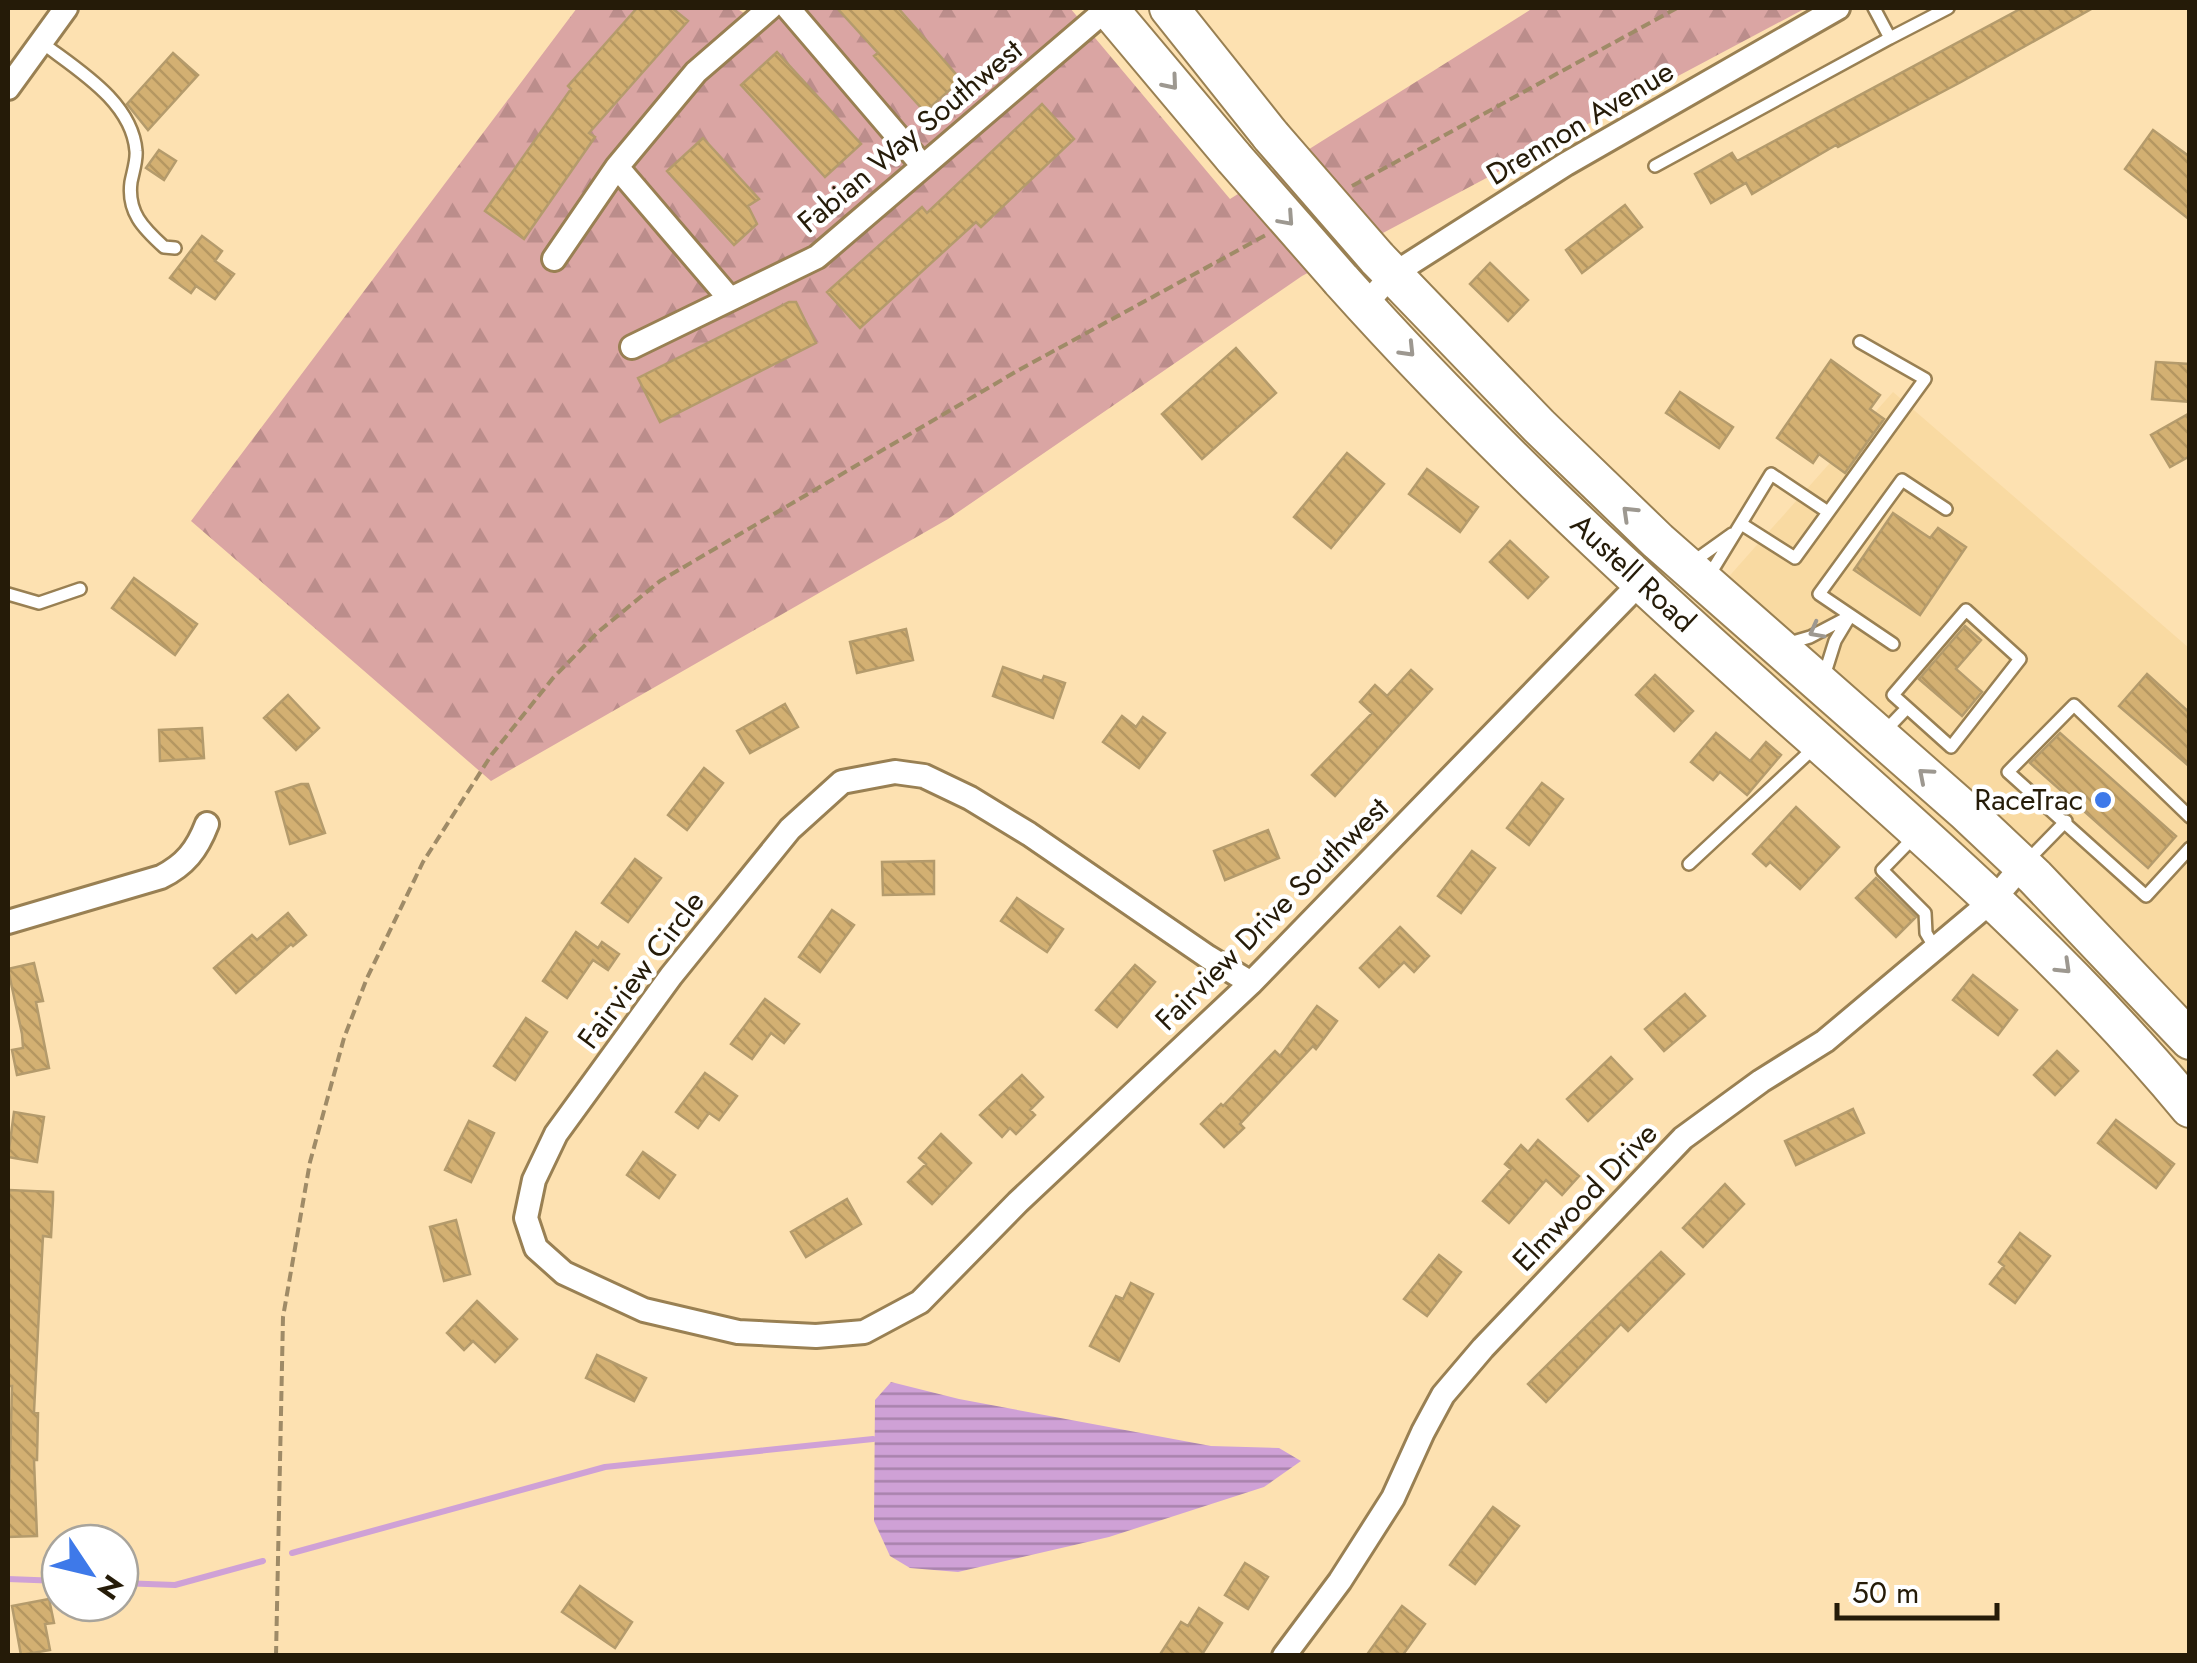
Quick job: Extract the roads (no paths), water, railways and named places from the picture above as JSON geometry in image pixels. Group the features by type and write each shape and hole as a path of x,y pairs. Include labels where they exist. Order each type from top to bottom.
{"main road":[{"name":"Austell Road","path":"1108,8 1353,292 1640,582 1994,899 2076,979 2190,1108"},
{"name":"Austell Road","path":"1168,8 1384,266 1539,426 1696,574 2022,865 2190,1040"}],"street":[{"path":"11,76 66,8"},
{"path":"554,259 618,167 696,72 770,8"},
{"path":"788,8 923,166"},
{"name":"Fabian Way Southwest","path":"632,347 817,257 1108,8"},
{"name":"Drennon Avenue","path":"1353,292 1384,266 1838,8"},
{"path":"618,167 730,299"},
{"name":"Fairview Drive Southwest","path":"940,1281 1018,1202 1251,983 1640,582"},
{"name":"Fairview Circle","path":"940,1281 920,1302 864,1332 816,1336 738,1332 644,1310 564,1273 536,1248 526,1218 534,1180 556,1134 671,976 790,829 842,782 895,772 924,776 1030,834 1251,983"},
{"path":"8,922 160,877 180,867 198,846 207,824"},
{"name":"Elmwood Drive","path":"1284,1656 1340,1581 1393,1498 1443,1395 1482,1348 1683,1138 1825,1041 1994,899 2022,865"}],"lane":[{"path":"1874,8 1890,38"},
{"path":"1655,166 1948,8"},
{"path":"40,42 110,95 136,151 130,191 132,210 144,229 164,247 175,248"},
{"path":"1743,525 1795,558 1925,379 1860,342"},
{"path":"1696,574 1743,525 1771,474 1828,512"},
{"path":"1894,644 1819,594 1902,480 1946,509"},
{"path":"1696,574 1743,525"},
{"path":"8,594 39,603 80,590"},
{"path":"1966,610 2020,660 1951,747 1907,708 1893,696 1966,610"},
{"path":"1777,646 1810,637 1850,616"},
{"path":"1822,685 1835,641 1850,616"},
{"path":"2190,817 2074,706 2008,772 2146,896 2190,848"},
{"path":"1880,736 1907,708"},
{"path":"1689,864 1820,743"},
{"path":"2022,865 2066,822"},
{"path":"1919,832 1882,870 1925,912 1926,932 1936,949"}],"waterway":[{"path":"292,1553 605,1467 873,1439"},
{"path":"140,1584 175,1585 263,1561"},
{"path":"8,1579 40,1580"}],"place":[{"name":"RaceTrac","path":"2103,800"}]}
